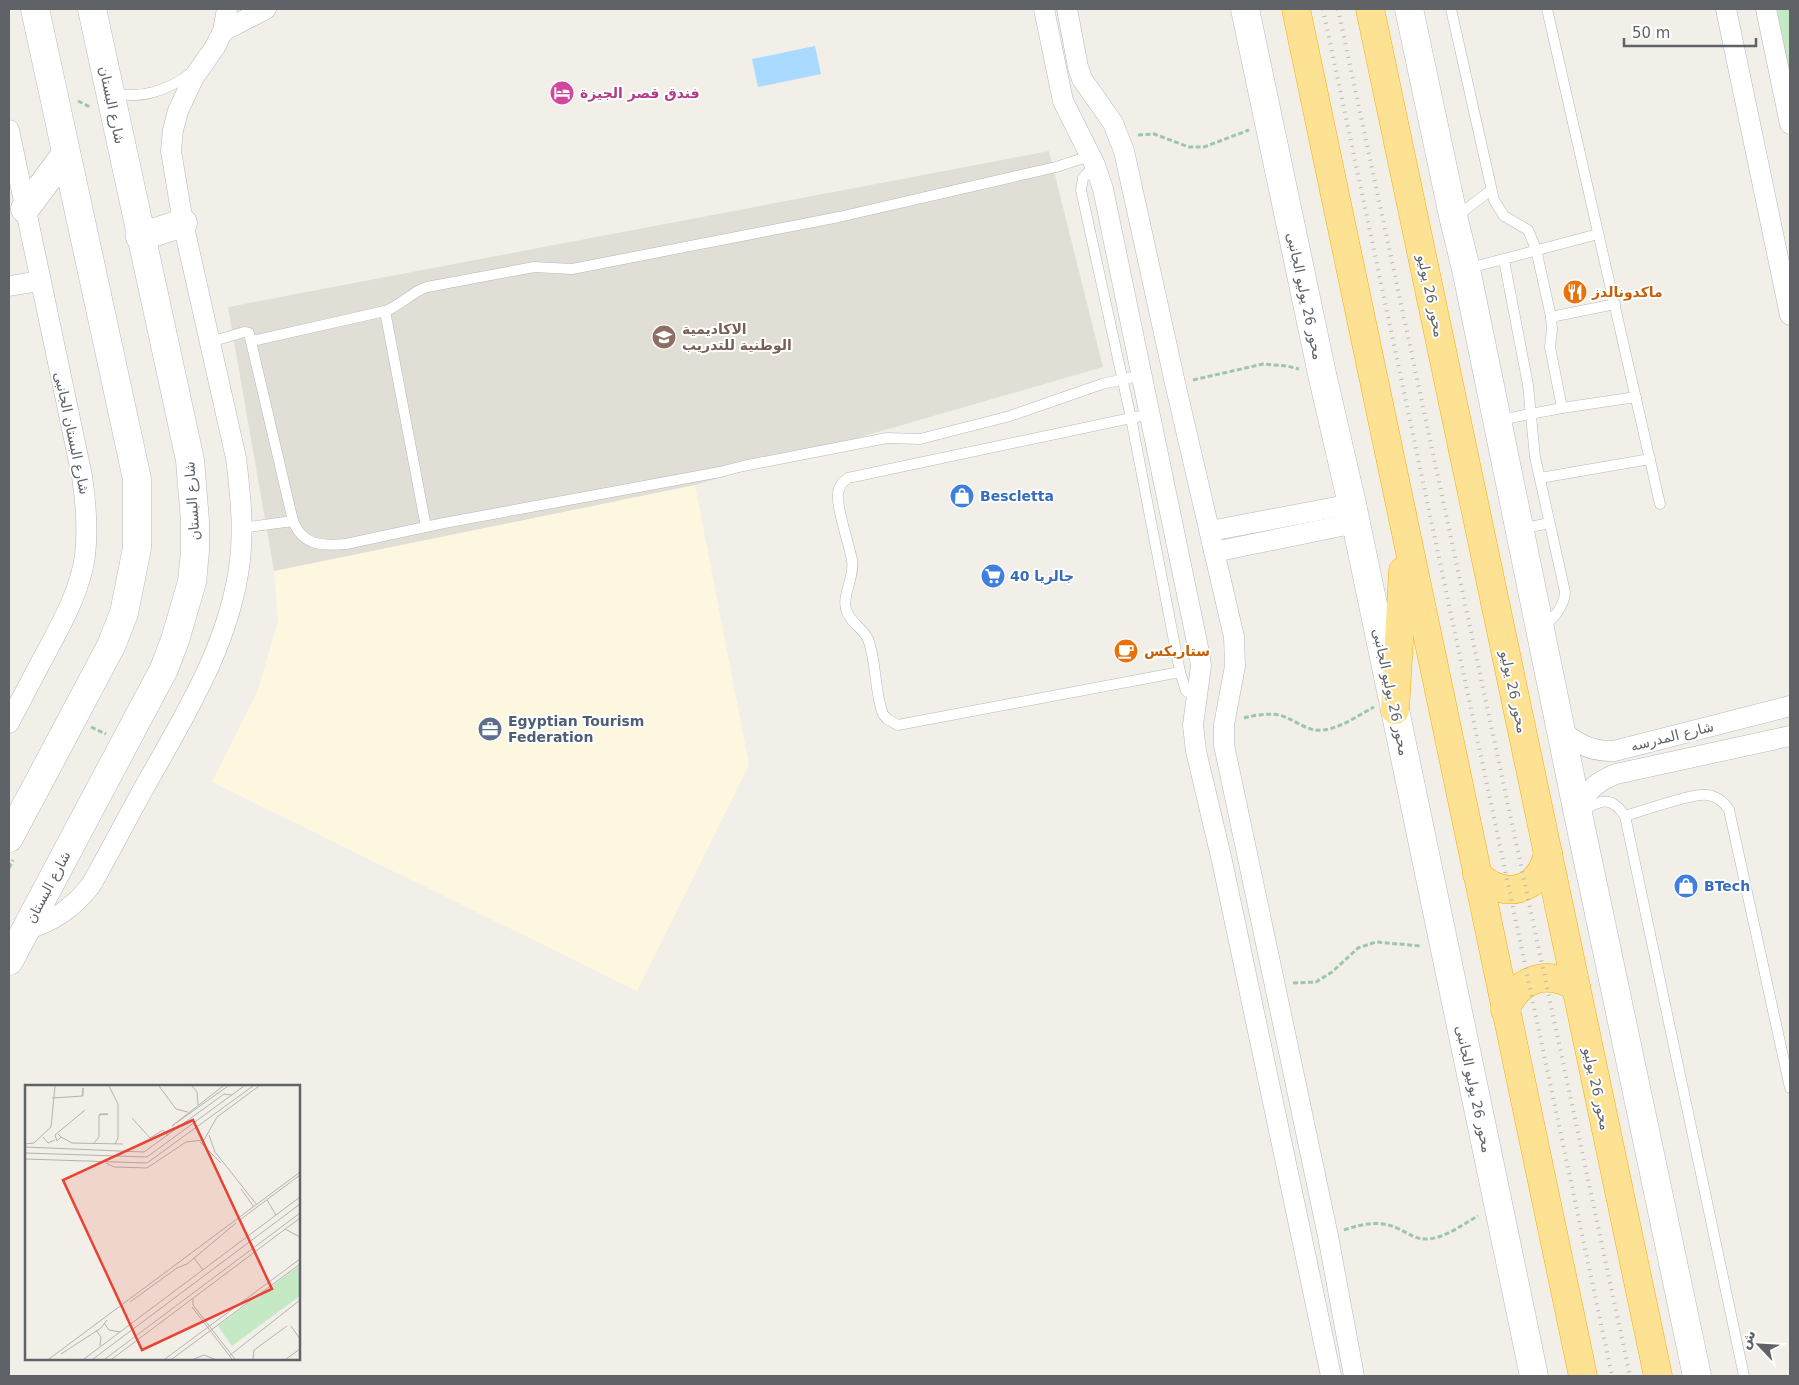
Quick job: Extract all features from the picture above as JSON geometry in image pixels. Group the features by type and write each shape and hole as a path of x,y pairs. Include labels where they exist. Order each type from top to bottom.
{"highway":[{"path":"1296,9 1583,1376"},
{"name":"محور 26 يوليو","path":"1370,9 1658,1376"},
{"path":"1393,704 1405,534"},
{"path":"1477,874 1484,881 1500,889 1520,888 1536,879 1546,863 1548,853"},
{"path":"1505,1010 1515,993 1530,981 1549,977 1568,982 1576,987"}],"main road":[{"path":"9,838 111,646 124,613 138,548 137,479 35,9"},
{"name":"شارع البستان","path":"9,961 164,669 175,640 192,582 195,551 195,521 190,460 140,237 92,9"},
{"name":"محور 26 يوليو الجانبى","path":"1245,9 1322,374 1354,514 1534,1376"},
{"path":"1409,9 1466,269 1577,811 1697,1376"},
{"path":"25,209 66,154"},
{"path":"140,237 183,223"}],"street":[{"path":"25,930 62,914 91,885 195,695 218,646 233,600 240,560 241,528 240,494 235,449 183,223 172,151 173,130 185,94 223,31 227,9"},
{"path":"223,31 266,9"},
{"path":"1044,9 1064,101 1093,161 1103,189 1144,383 1141,416 1201,666 1192,725 1193,736 1222,861 1331,1376"},
{"path":"1067,9 1078,67 1082,78 1104,109 1120,140 1128,166 1175,383 1234,637 1233,680 1224,724 1224,745 1328,1236 1354,1376"},
{"path":"1726,9 1790,315"},
{"path":"1766,9 1790,124"},
{"name":"شارع البستان الجانبى","path":"9,130 82,476 86,503 87,531 84,558 69,610 9,723"},
{"path":"9,286 40,281"},
{"path":"1144,383 1175,383"},
{"path":"1210,531 1354,514"},
{"path":"1214,552 1354,514"},
{"name":"شارع المدرسه","path":"1560,728 1575,742 1584,746 1604,751 1614,751 1790,706"},
{"name":"شارع المدرسه","path":"1577,811 1586,793 1592,787 1616,774 1790,736"},
{"path":"1222,861 1248,856"}],"lane":[{"path":"1451,9 1494,200 1500,212 1513,223 1528,230 1536,249 1551,317 1550,347 1562,408"},
{"path":"1547,9 1598,234 1616,304 1660,504"},
{"path":"109,90 119,94 134,95 159,91 177,84 204,61"},
{"path":"252,341 386,311 418,290 428,287 534,266 572,269 839,217 1056,167 1093,161"},
{"path":"1093,161 1083,178 1081,190 1122,380 1141,416 1180,672 1186,690 1197,697"},
{"path":"1454,220 1491,190"},
{"path":"1466,269 1598,234"},
{"path":"1504,260 1528,385 1535,457 1566,592 1560,609 1540,631"},
{"path":"1551,317 1616,304"},
{"path":"386,311 426,527"},
{"path":"210,342 246,331 249,333 293,521 297,531 307,540 317,544 331,545 346,544 887,438 920,439 1005,417 1102,384 1122,380 1144,383"},
{"path":"1496,420 1636,397"},
{"path":"1141,416 848,478 840,486 838,498 852,562 852,576 846,595 845,608 850,619 868,639 883,714 887,719 898,725 1180,672"},
{"path":"1540,478 1650,459"},
{"path":"241,528 293,521"},
{"path":"1519,529 1549,523"},
{"path":"1625,816 1700,795 1721,800 1729,810 1790,1088"},
{"path":"1577,811 1600,801 1607,801 1618,806 1625,816 1744,1376"}],"path":[{"path":"1120,140 1154,134 1190,146 1204,147 1268,123"},
{"path":"1175,383 1262,364 1287,366 1322,374"},
{"path":"1224,724 1261,714 1280,716 1308,729 1323,730 1393,704"},
{"path":"73,717 124,743"},
{"path":"1275,982 1316,982 1332,972 1358,948 1376,942 1444,948"},
{"path":"1328,1236 1356,1225 1376,1223 1396,1227 1411,1236 1428,1239 1445,1235 1498,1204"}],"shaded area":[{"name":"الاكاديمية الوطنية للتدريب","path":"1049,151 1103,367 695,485 274,571 228,307"},
{"name":"Egyptian Tourism Federation","path":"695,485 749,765 637,991 212,782 257,693 278,621 274,571"}],"green space":[{"path":"1773,9 1790,9 1790,91"}],"water":[{"path":"815,46 821,74 758,87 752,59"}],"railway":[{"path":"1323,9 1612,1376"},
{"path":"1338,9 1630,1376"}],"place":[{"name":"فندق قصر الجيزة","path":"562,93"},
{"name":"ماكدونالدز","path":"1575,292"},
{"name":"الاكاديمية الوطنية للتدريب","path":"664,337"},
{"name":"Bescletta","path":"962,496"},
{"name":"جالريا 40","path":"993,576"},
{"name":"ستاربكس","path":"1126,651"},
{"name":"Egyptian Tourism Federation","path":"490,729"},
{"name":"BTech","path":"1686,886"}]}
